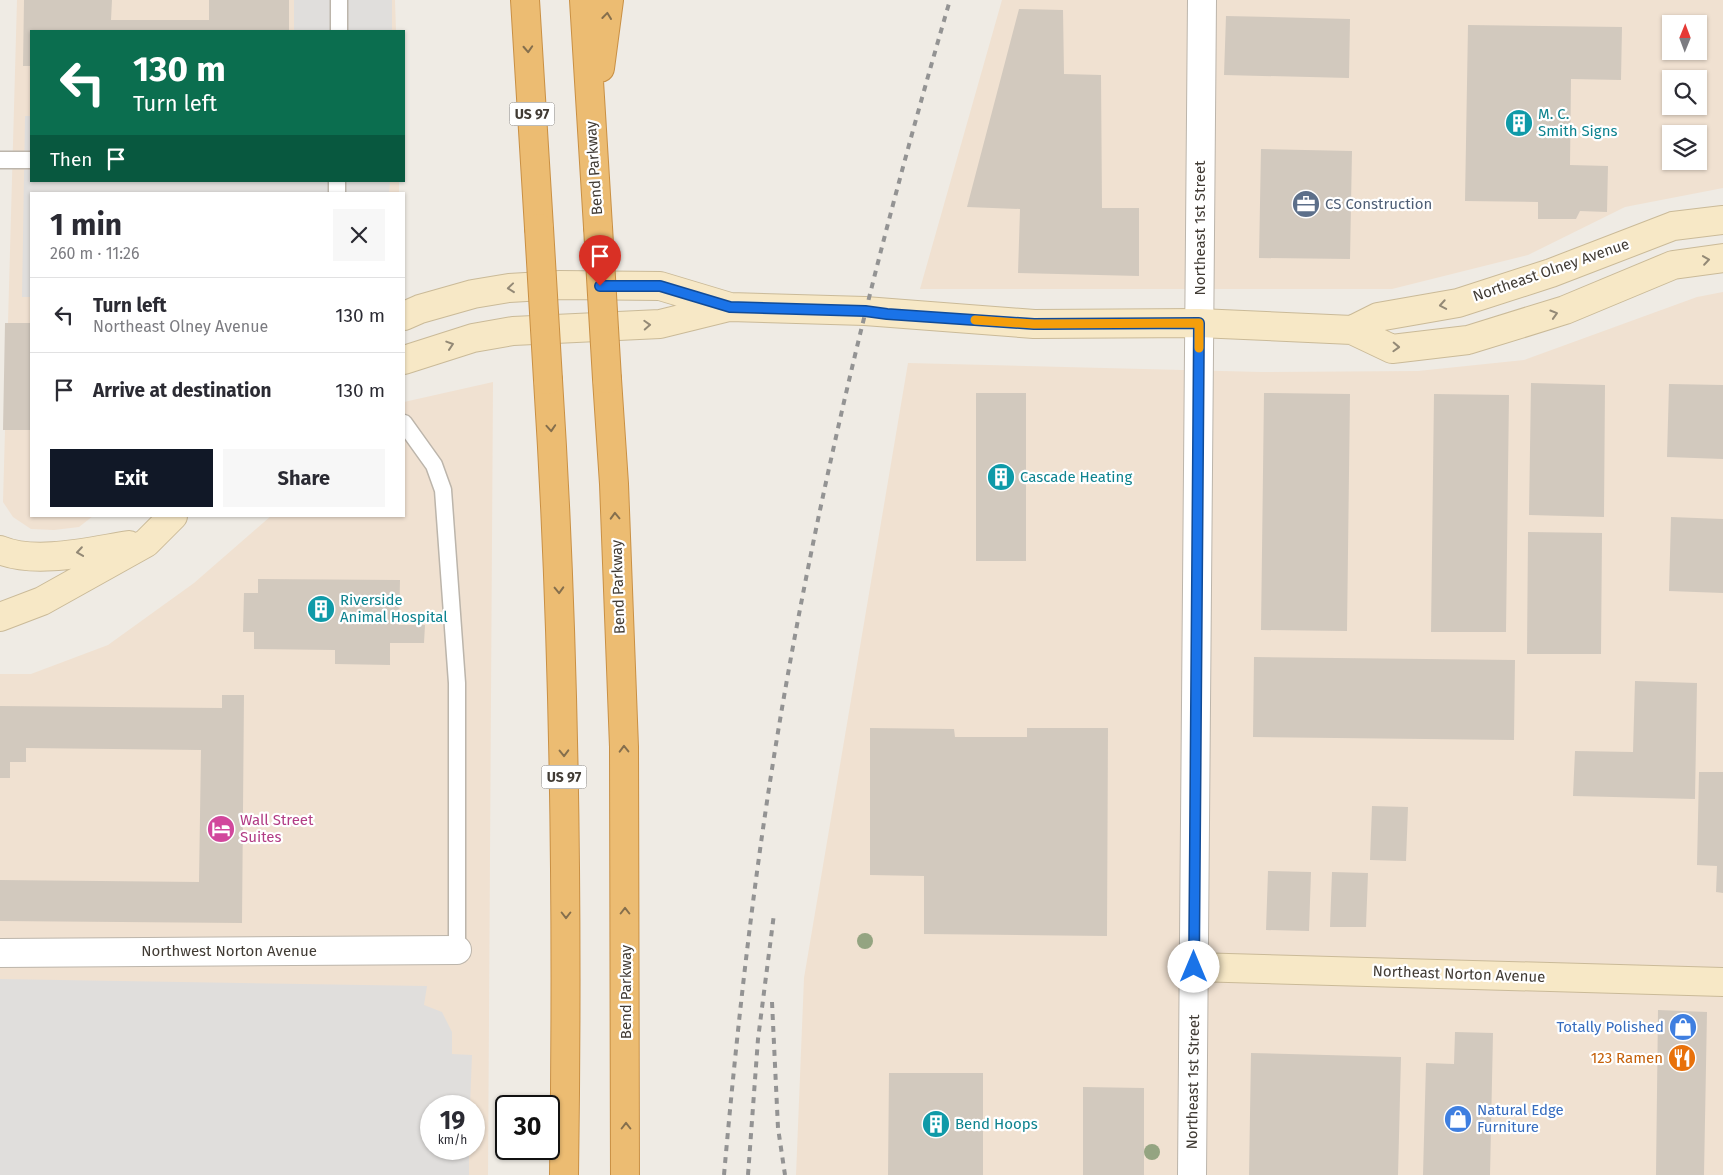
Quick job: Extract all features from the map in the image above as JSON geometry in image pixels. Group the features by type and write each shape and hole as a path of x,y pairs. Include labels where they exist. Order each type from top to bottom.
{"highway":[{"name":"US 97","path":"526,0 561,644 567,880 564,1175"},
{"name":"Bend Parkway","path":"584,0 607,380 624,747 626,1175"},
{"path":"592,134 609,0"}],"main road":[{"name":"Northeast Olney Avenue","path":"1352,330 1378,317 1458,303 1551,273 1673,226 1723,220"},
{"name":"Northeast Olney Avenue","path":"405,316 420,309 473,294 509,288 560,285 660,286 730,307 865,311 1034,324 1199,323 1352,330 1392,349 1468,340 1565,310 1673,265 1723,258"},
{"name":"Northeast Olney Avenue","path":"405,360 473,338 513,331 660,324 730,307"},
{"path":"0,617 42,601 146,543 172,517"},
{"path":"0,550 29,556 67,554 146,543"},
{"name":"Northeast Norton Avenue","path":"1194,967 1723,982"}],"street":[{"name":"Northeast 1st Street","path":"1192,1175 1202,0"},
{"name":"Northwest Norton Avenue","path":"0,953 457,950"}],"lane":[{"path":"339,0 339,30"},
{"path":"0,160 30,160"},
{"path":"405,424 434,465 443,490 457,683 457,950"}],"shaded area":[{"path":"17,0 395,0 396,30 30,30 30,182 399,182 399,192 30,192 30,517 92,517 79,527 54,530 31,529 13,517 3,502"},
{"path":"294,0 392,0 392,30 294,30"},
{"path":"1002,0 1723,0 1723,188 1625,207 1528,255 1392,289 920,289"},
{"path":"25,116 30,116 30,182 390,182 389,192 30,192 30,297 22,297"},
{"path":"1723,292 1723,1175 796,1175 804,978 908,363 1261,372 1418,371 1524,360 1697,297"},
{"path":"493,382 488,1175 0,1175 0,674 31,674 108,645 194,583 270,517 405,517 405,402"},
{"path":"0,979 427,986 424,1005 442,1012 452,1032 452,1054 472,1055 470,1095 420,1095 420,1160 469,1160 469,1175 0,1175"}],"building":[{"path":"24,0 112,0 111,20 209,20 209,0 289,0 289,30 30,30 30,66 23,66"},
{"path":"1019,9 1063,10 1064,74 1101,75 1102,208 1139,208 1139,276 1018,273 1020,209 967,207"},
{"path":"1226,16 1350,19 1349,78 1224,75"},
{"name":"M. C. Smith Signs","path":"1468,25 1622,27 1621,80 1571,79 1570,165 1608,166 1607,212 1580,211 1576,219 1538,219 1538,202 1465,201"},
{"name":"CS Construction","path":"1261,149 1352,151 1350,259 1259,258"},
{"path":"5,323 30,323 30,430 3,430"},
{"path":"1531,383 1605,385 1604,517 1529,515"},
{"path":"1669,384 1723,385 1723,459 1667,457"},
{"name":"Cascade Heating","path":"976,393 1026,393 1026,561 976,561"},
{"path":"1264,393 1350,394 1347,631 1261,630"},
{"path":"1434,394 1509,395 1506,632 1431,632"},
{"path":"1671,517 1723,519 1723,593 1669,591"},
{"path":"1528,532 1602,533 1601,654 1527,654"},
{"name":"Riverside Animal Hospital","path":"258,579 400,580 399,625 425,625 424,643 390,643 390,665 335,664 335,650 254,649 254,632 243,632 244,593 258,593"},
{"path":"1254,657 1515,660 1514,740 1253,737"},
{"path":"1635,681 1697,683 1695,799 1573,796 1575,751 1633,752"},
{"name":"Wall Street Suites","path":"222,695 244,695 242,923 0,921 0,880 199,882 201,750 26,748 26,762 10,762 10,778 0,778 0,706 222,708"},
{"path":"870,728 954,729 955,737 1027,737 1027,728 1108,728 1107,936 924,934 924,876 870,875"},
{"path":"1699,772 1723,772 1723,893 1716,892 1717,866 1697,865"},
{"path":"1372,806 1408,807 1406,861 1370,860"},
{"path":"1268,871 1311,872 1309,931 1266,930"},
{"path":"1332,872 1368,873 1366,927 1330,927"},
{"path":"1658,1010 1707,1012 1704,1175 1656,1175"},
{"name":"Natural Edge Furniture","path":"1455,1032 1493,1033 1490,1175 1423,1175 1426,1063 1454,1064"},
{"path":"1251,1053 1401,1057 1398,1175 1249,1175"},
{"name":"Bend Hoops","path":"889,1073 983,1073 983,1175 888,1175"},
{"path":"1083,1087 1144,1088 1144,1175 1083,1175"}],"railway":[{"path":"724,1175 734,1066 753,901 768,792 793,645 811,552 852,367 899,183 950,0"},
{"path":"748,1175 758,1039 774,914"},
{"path":"772,1002 778,1128 785,1175"}],"slow traffic":[{"path":"975,320 1034,324 1199,323 1199,348"}],"place":[{"name":"M. C. Smith Signs","path":"1519,123"},
{"name":"CS Construction","path":"1306,204"},
{"name":"Cascade Heating","path":"1001,477"},
{"name":"Riverside Animal Hospital","path":"321,609"},
{"name":"Wall Street Suites","path":"221,829"},
{"name":"Totally Polished","path":"1683,1027"},
{"name":"123 Ramen","path":"1682,1058"},
{"name":"Natural Edge Furniture","path":"1458,1119"},
{"name":"Bend Hoops","path":"936,1124"}],"route":[{"path":"600,286 660,286 730,307 865,311 1034,324 1199,323 1194,967"}]}
